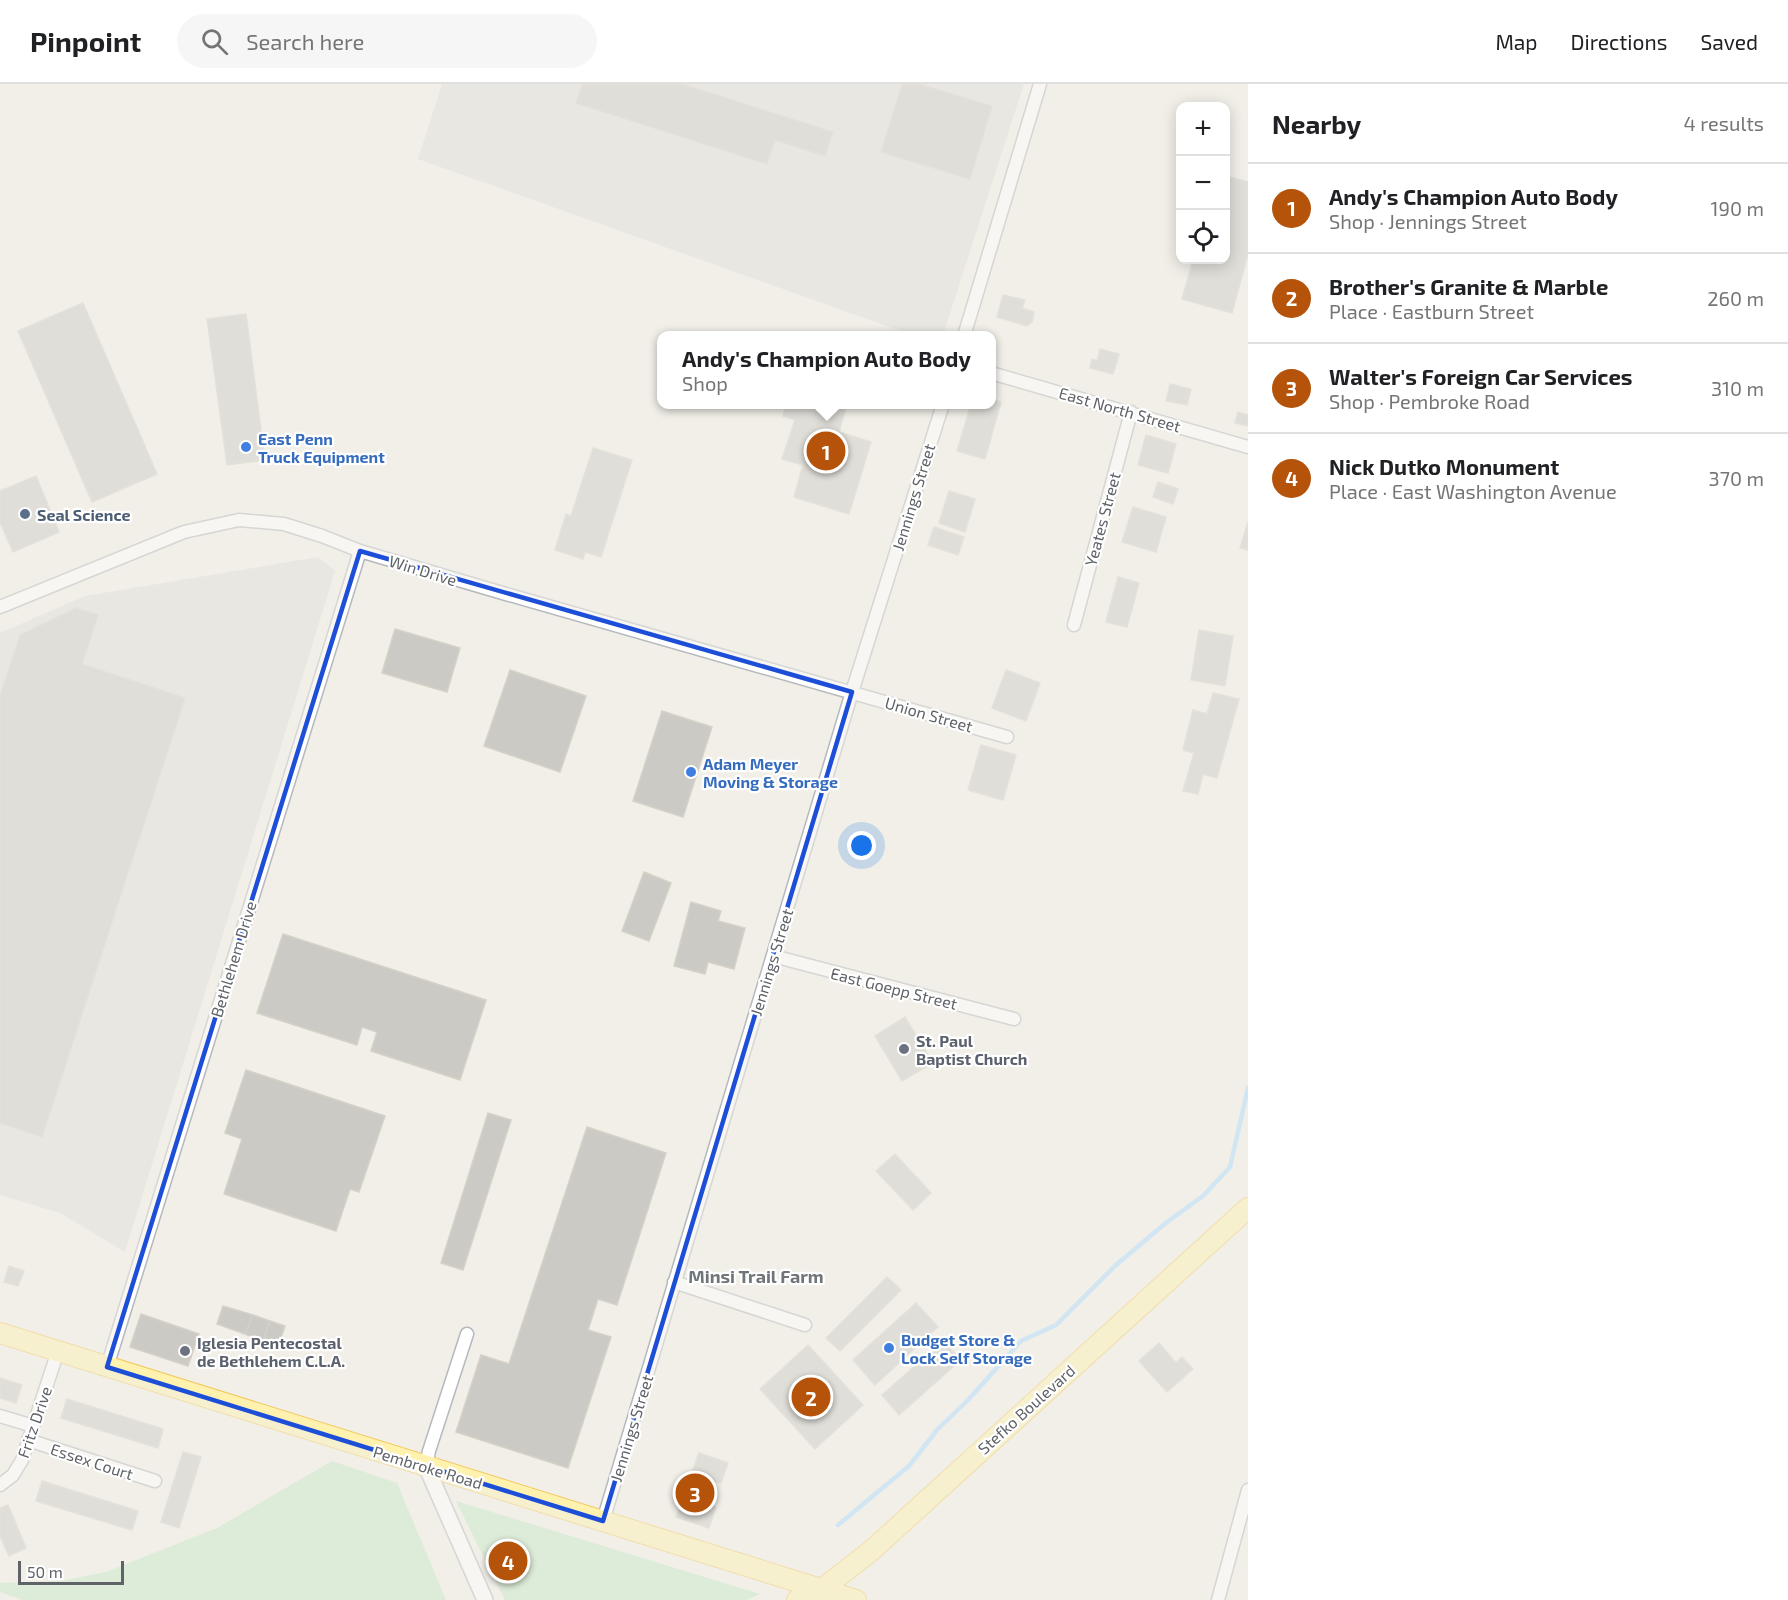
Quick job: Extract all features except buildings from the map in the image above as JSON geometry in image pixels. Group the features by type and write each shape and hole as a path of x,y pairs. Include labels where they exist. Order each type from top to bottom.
{"main road":[{"name":"Stefko Boulevard","path":"797,1600 821,1590 871,1551 1248,1208"},
{"name":"Pembroke Road","path":"0,1333 856,1600"}],"street":[{"path":"966,331 1040,84"},
{"name":"East North Street","path":"996,374 1248,447"},
{"name":"Jennings Street","path":"603,1521 852,692 942,409"},
{"name":"Yeates Street","path":"1074,625 1131,412"},
{"name":"Win Drive","path":"0,607 184,532 239,520 284,524 360,551 852,692"},
{"name":"Bethlehem Drive","path":"107,1367 360,551"},
{"name":"Union Street","path":"852,692 1007,737"},
{"name":"East Goepp Street","path":"774,956 1014,1019"},
{"path":"674,1282 805,1325"},
{"path":"467,1334 426,1466 485,1600"},
{"name":"Fritz Drive","path":"0,1485 18,1468 58,1351"},
{"path":"0,1416 33,1426"},
{"name":"Essex Court","path":"28,1440 155,1482"},
{"path":"1218,1600 1248,1490"}],"highlighted area":[{"path":"360,551 852,692 603,1521 107,1367"}],"shaded area":[{"path":"442,84 1024,84 944,331 901,331 418,159"},
{"path":"318,557 335,571 125,1252 60,1213 0,1195 0,633 85,596"}],"green space":[{"path":"332,1461 397,1483 446,1600 22,1600 0,1592 0,1583 60,1581 106,1572 217,1528"},
{"path":"456,1501 760,1594 746,1600 505,1600"}],"waterway":[{"path":"838,1525 909,1466 937,1430 969,1399 1021,1341 1056,1325 1116,1265 1167,1222 1203,1196 1230,1167 1248,1088"}],"place":[{"name":"East Penn Truck Equipment","path":"246,447"},
{"name":"Andy's Champion Auto Body","path":"826,451"},
{"name":"Seal Science","path":"25,514"},
{"name":"Adam Meyer Moving & Storage","path":"691,772"},
{"name":"St. Paul Baptist Church","path":"904,1049"},
{"name":"Budget Store & Lock Self Storage","path":"889,1348"},
{"name":"Iglesia Pentecostal de Bethlehem C.L.A.","path":"185,1351"},
{"name":"Brother's Granite & Marble","path":"811,1397"},
{"name":"Walter's Foreign Car Services","path":"695,1493"},
{"name":"Nick Dutko Monument","path":"508,1561"}],"district":[{"name":"Minsi Trail Farm","path":"756,1276"}]}
